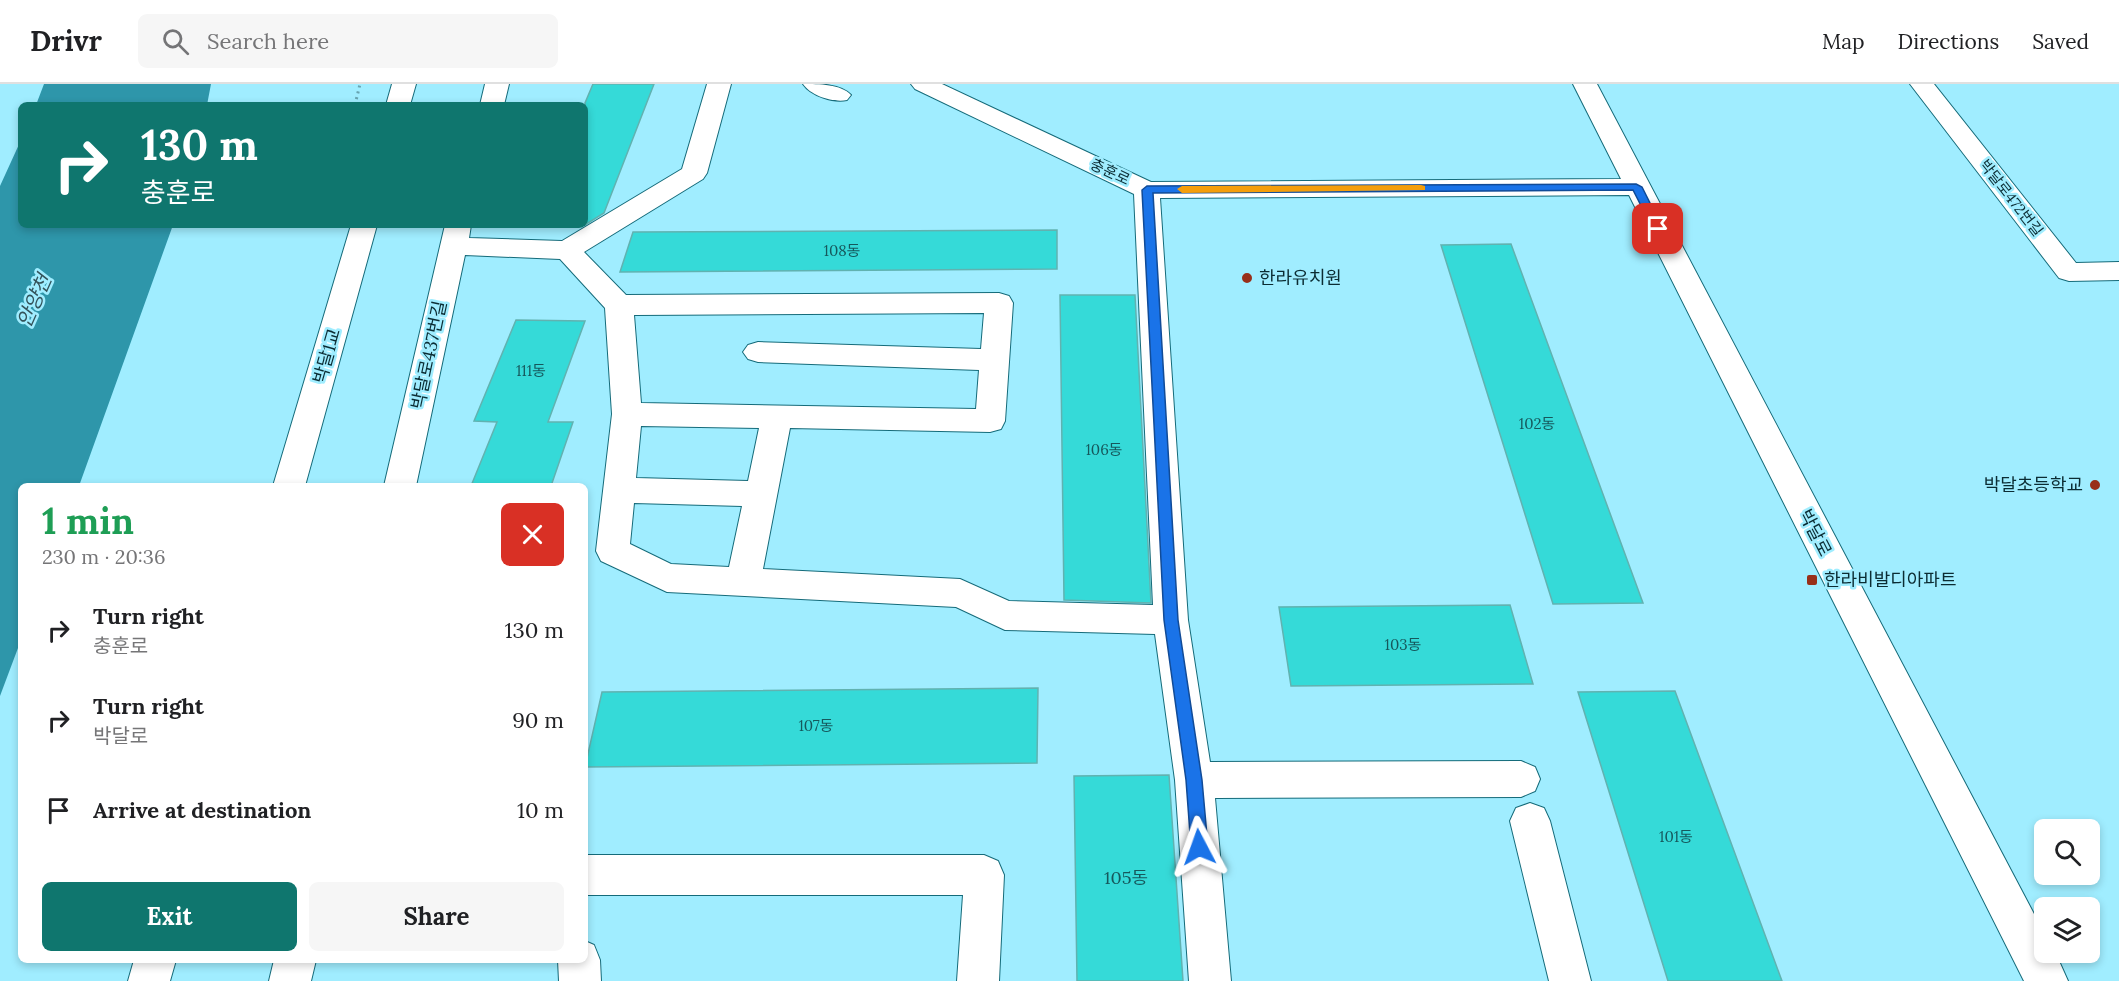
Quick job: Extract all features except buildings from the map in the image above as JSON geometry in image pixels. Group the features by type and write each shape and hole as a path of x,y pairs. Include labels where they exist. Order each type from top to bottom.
{"street":[{"path":"399,102 404,84"},
{"path":"493,102 497,84"},
{"path":"567,250 694,172 719,84"},
{"path":"815,84 839,95"},
{"name":"충훈로","path":"923,84 1147,190 1636,187"},
{"name":"박달로","path":"1585,84 1636,187 2047,981"},
{"name":"박달로472번길","path":"1922,84 2069,272 2119,271"},
{"path":"1147,190 1171,620 1194,780 1210,981"},
{"name":"박달1교","path":"291,483 363,228"},
{"path":"455,235 567,250 619,305 627,414 613,551 667,579 960,593 1005,615 1171,620"},
{"name":"박달로437번길","path":"401,483 455,235"},
{"path":"619,305 999,303 990,421 627,414"},
{"path":"758,352 995,360"},
{"path":"743,582 777,417"},
{"path":"620,490 761,494"},
{"path":"1194,780 1521,779"},
{"path":"1530,821 1570,981"},
{"path":"588,875 984,875 978,981"},
{"path":"149,981 154,963"},
{"path":"290,981 294,963"},
{"path":"579,963 580,981"}],"path":[{"path":"356,102 360,84"}],"water":[{"path":"44,84 211,84 208,102 37,102"},
{"name":"안양천","path":"18,147 18,228 172,228 80,483 18,483 18,648 0,696 0,186"}],"slow traffic":[{"path":"1182,189 1421,188"}],"place":[{"name":"한라유치원","path":"1247,278"},
{"name":"박달초등학교","path":"2095,485"},
{"name":"한라비발디아파트","path":"1812,580"}],"route":[{"path":"1199,847 1194,780 1171,620 1147,190 1636,187 1658,229"}]}
